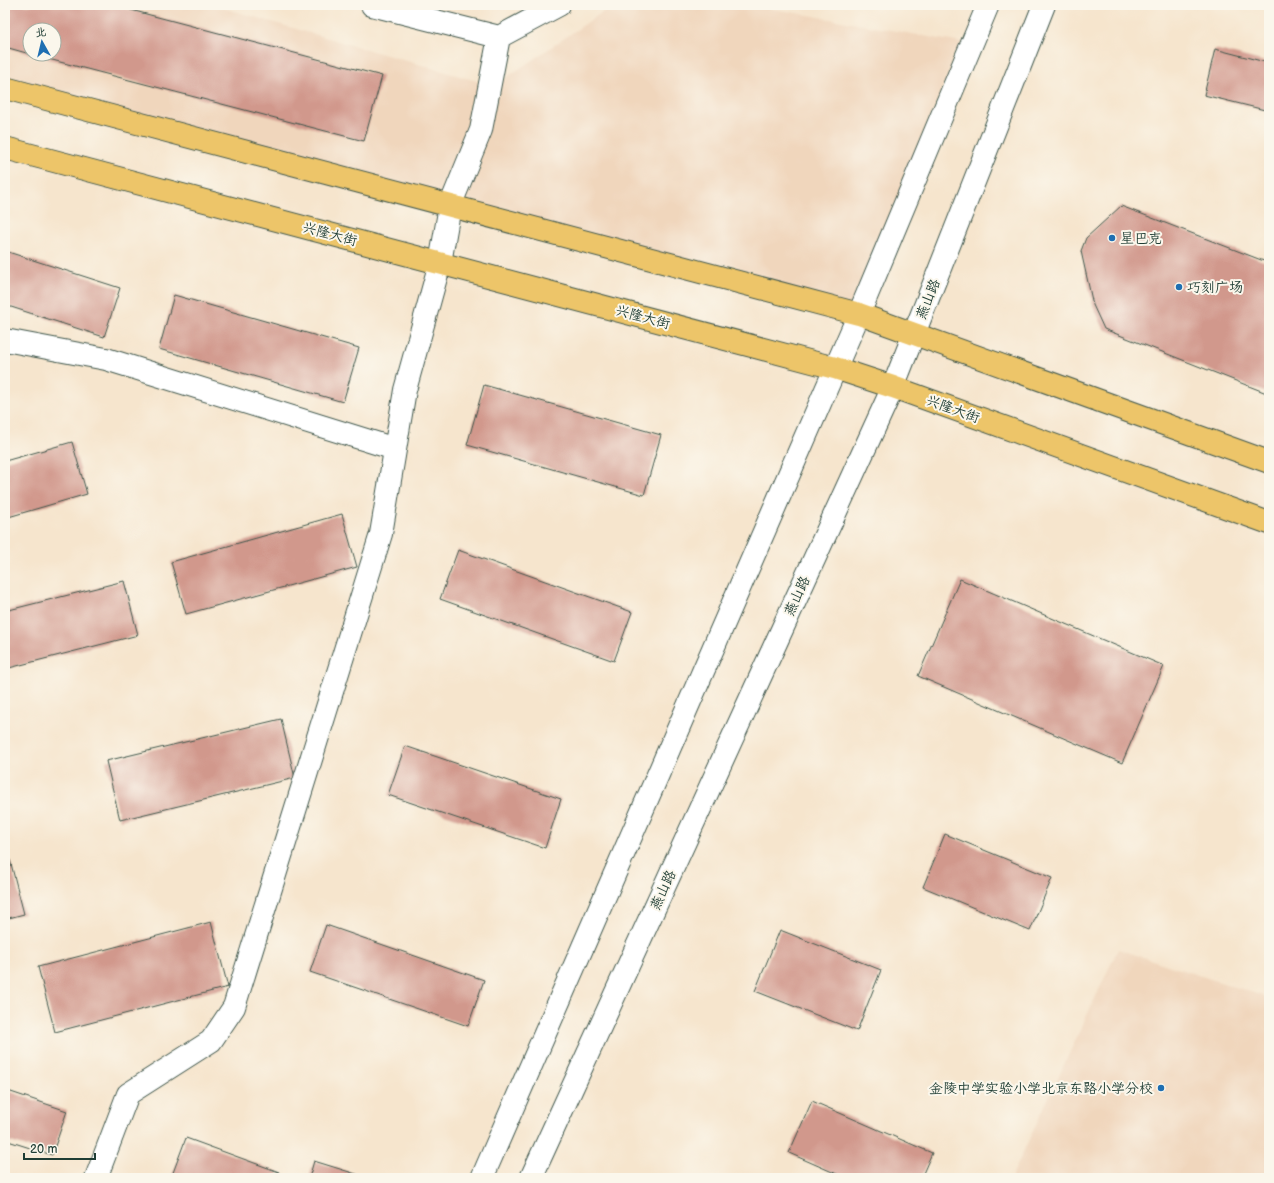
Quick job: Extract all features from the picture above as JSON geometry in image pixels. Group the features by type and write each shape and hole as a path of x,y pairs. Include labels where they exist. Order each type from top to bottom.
{"main road":[{"path":"5,88 859,314 1269,462"},
{"name":"兴隆大街","path":"5,148 834,368 893,387 1269,523"}],"street":[{"path":"372,5 499,37 559,5"},
{"path":"482,1178 834,368 859,314 988,5"},
{"name":"燕山路","path":"531,1178 893,387 1044,5"},
{"path":"96,1178 128,1094 211,1041 234,1007 381,534 405,390 440,263 450,206 481,130 499,37"},
{"path":"5,340 106,359 395,449"}],"shaded area":[{"path":"5,5 213,5 494,86 613,5 753,5 973,45 859,314 5,87"},
{"name":"金陵中学实验小学北京东路小学分校","path":"1118,949 1269,998 1269,1178 1011,1178"}],"building":[{"path":"5,5 112,5 382,76 364,141 60,62 62,62 62,22 22,22 22,52 5,47"},
{"path":"1215,49 1269,63 1269,111 1204,95"},
{"name":"巧刻广场","path":"1121,206 1269,263 1269,394 1104,329 1093,305 1081,251 1086,238"},
{"path":"5,251 120,288 104,337 5,305"},
{"path":"174,295 359,348 343,402 159,349"},
{"path":"484,385 661,435 644,495 467,445"},
{"path":"72,442 87,494 5,518 5,461"},
{"path":"342,514 357,567 186,614 171,562"},
{"path":"458,550 632,612 614,661 440,599"},
{"path":"960,579 1164,666 1122,763 918,676"},
{"path":"124,581 138,635 5,669 5,611"},
{"path":"281,719 295,778 120,820 106,761"},
{"path":"405,746 561,799 545,848 388,795"},
{"path":"945,834 1052,878 1030,931 923,887"},
{"path":"10,860 24,914 5,919 5,861"},
{"path":"211,922 228,987 55,1032 38,967"},
{"path":"326,925 484,980 468,1026 310,972"},
{"path":"780,930 881,970 857,1031 755,991"},
{"path":"5,1090 67,1111 52,1155 5,1140"},
{"path":"812,1101 932,1153 921,1178 846,1178 789,1153"},
{"path":"186,1138 279,1172 277,1178 171,1178"},
{"path":"314,1161 369,1178 309,1178"}],"place":[{"name":"星巴克","path":"1112,238"},
{"name":"巧刻广场","path":"1179,287"},
{"name":"金陵中学实验小学北京东路小学分校","path":"1161,1088"}]}
